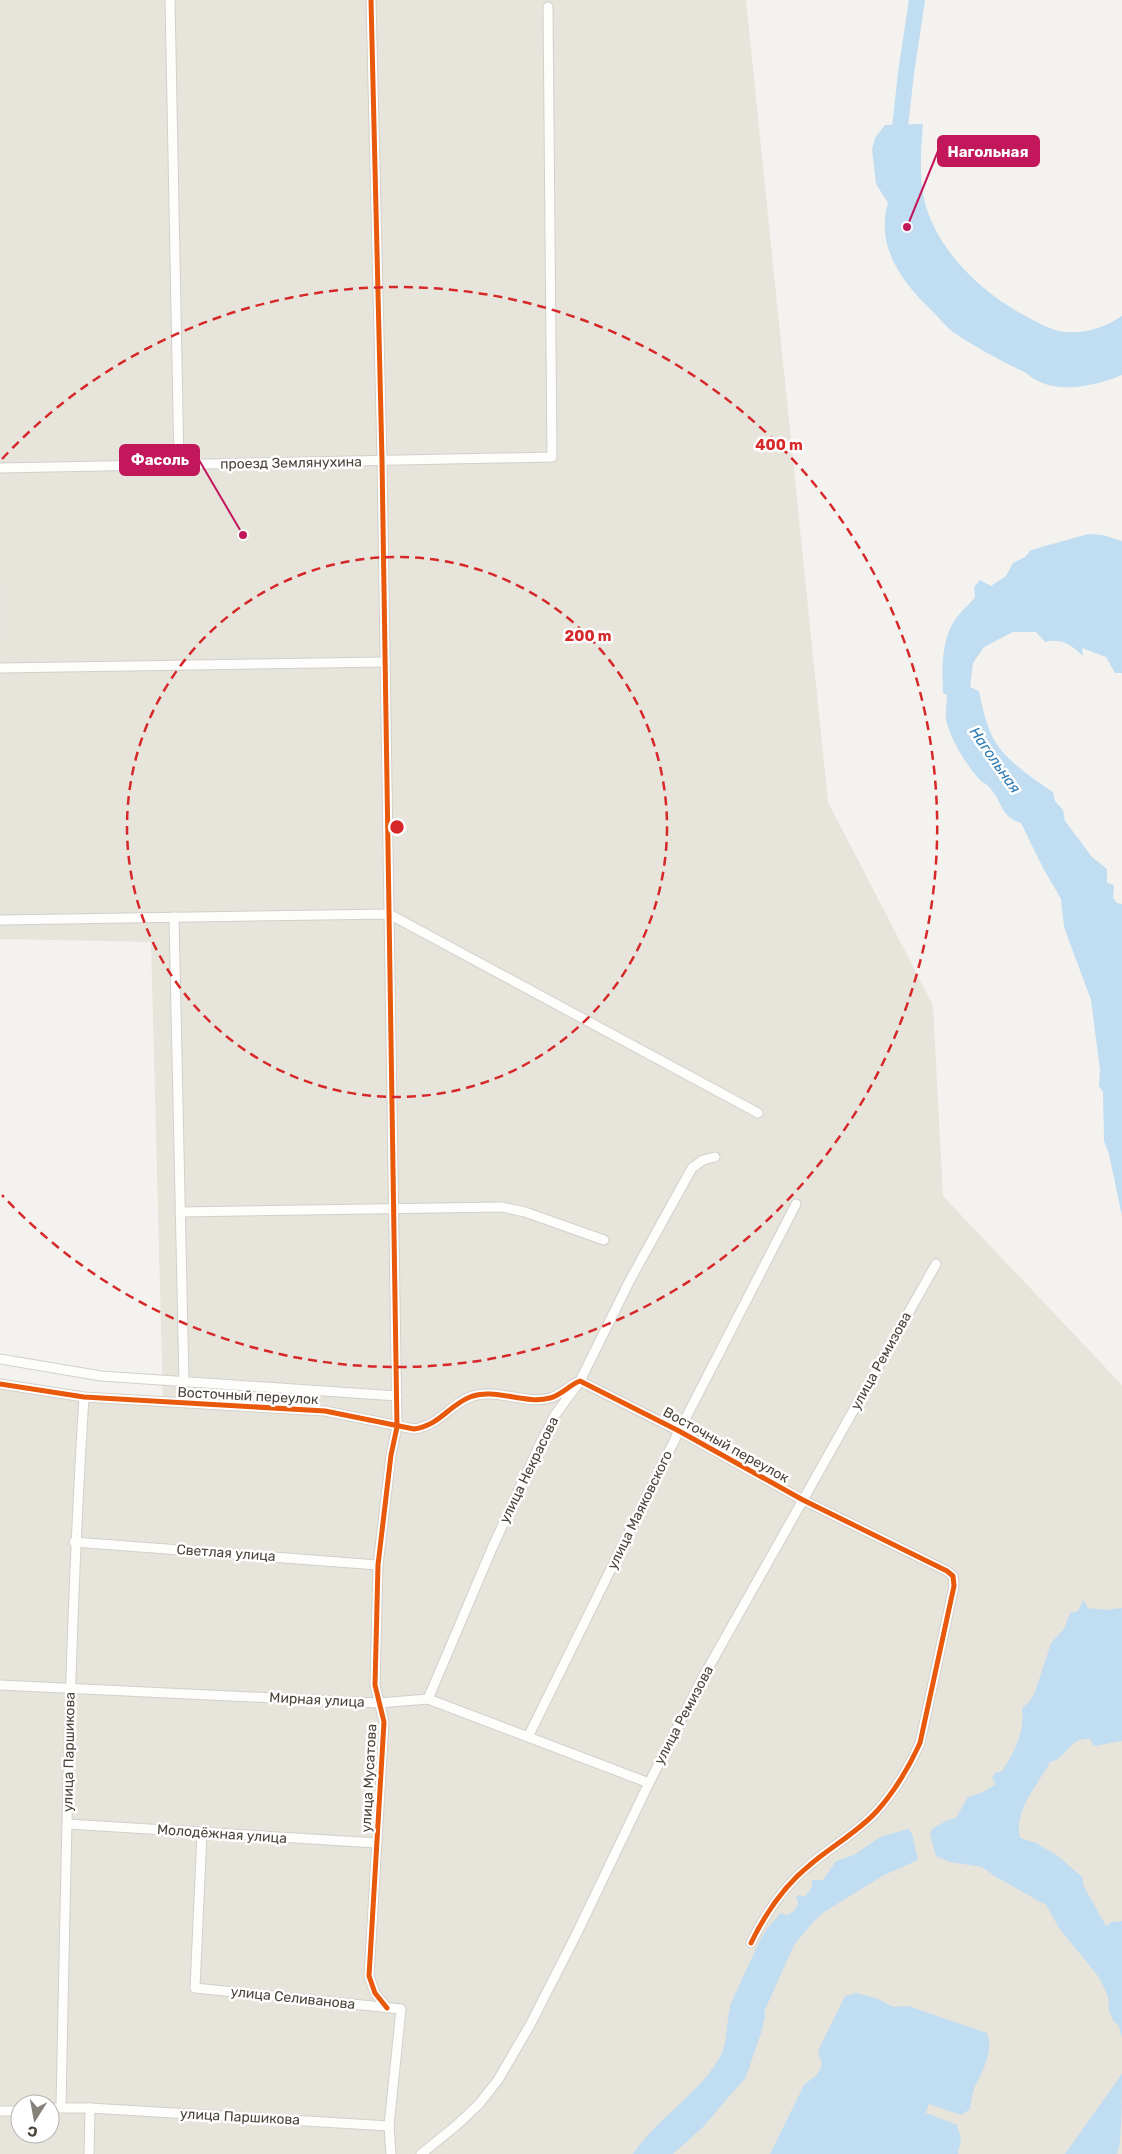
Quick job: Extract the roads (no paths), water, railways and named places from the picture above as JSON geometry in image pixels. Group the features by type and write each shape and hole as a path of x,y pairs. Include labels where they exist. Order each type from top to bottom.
{"street":[{"path":"170,0 179,465"},
{"name":"улица Мусатова","path":"372,0 382,460 397,1427 391,1455 378,1565 374,1685 384,1722 369,1976 376,1993 387,2008"},
{"name":"проезд Землянухина","path":"0,468 552,457 548,7"},
{"path":"0,668 384,662"},
{"path":"0,920 389,914 758,1113"},
{"path":"174,917 184,1382"},
{"name":"улица Некрасова","path":"428,1699 493,1546 555,1415 580,1381 630,1280 692,1168 703,1160 715,1157"},
{"name":"улица Маяковского","path":"528,1737 679,1431 796,1204"},
{"path":"180,1212 502,1207 525,1212 604,1240"},
{"name":"улица Ремизова","path":"421,2154 461,2122 479,2104 498,2080 530,2025 702,1679 936,1264"},
{"name":"Восточный переулок","path":"0,1359 101,1376 397,1396"},
{"name":"Восточный переулок","path":"0,1384 84,1397 325,1411 414,1429 427,1427 458,1403 472,1396 487,1394 535,1399 550,1398 580,1381 679,1431 803,1500 941,1567 953,1576 954,1586 920,1743 911,1762 877,1811 810,1864 786,1889 770,1910 751,1943"},
{"name":"улица Паршикова","path":"84,1397 74,1542 61,2107 389,2126"},
{"name":"Светлая улица","path":"74,1542 378,1565"},
{"name":"Мирная улица","path":"0,1685 379,1703 428,1699 649,1783"},
{"name":"Молодёжная улица","path":"67,1824 377,1843"},
{"name":"улица Селиванова","path":"202,1833 195,1988 387,2008"},
{"path":"387,2008 401,2009 389,2126 391,2154"},
{"path":"89,2154 90,2108"}],"water":[{"path":"923,124 921,152 922,190 930,219 952,255 981,286 998,299 1052,329 1065,332 1088,331 1122,316 1122,375 1085,386 1060,387 1047,385 981,350 953,332 923,302 902,277 894,264 885,235 888,203 876,184 872,149 875,138 885,125"},
{"path":"1088,534 1103,535 1122,541 1122,673 1115,673 1106,657 1082,648 1083,656 1066,643 1056,641 1045,642 1036,632 1013,632 984,647 973,663 970,687 979,691 987,725 996,743 1015,764 1053,792 1055,801 1063,810 1065,821 1092,857 1107,869 1107,883 1114,885 1113,898 1117,903 1122,904 1122,1216 1109,1154 1104,1141 1103,1092 1099,1086 1100,1070 1091,1000 1064,927 1061,899 1021,823 1005,813 994,793 975,774 959,751 948,727 946,719 947,695 943,693 943,665 947,637 957,617 975,597 974,587 980,580 991,586 1006,576 1013,563 1025,557 1031,550"},
{"path":"1083,1600 1088,1608 1106,1610 1122,1608 1122,1741 1094,1746 1090,1739 1083,1739 1073,1744 1061,1757 1050,1762 1026,1802 1022,1811 1019,1829 1020,1838 1036,1843 1058,1856 1083,1878 1083,1885 1106,1926 1112,1922 1122,1921 1122,2038 1119,2026 1113,2021 1109,2010 1108,1997 1098,1976 1059,1928 1046,1905 982,1867 950,1862 936,1856 930,1834 932,1829 948,1820 956,1818 968,1797 983,1792 996,1784 992,1778 995,1773 1002,1771 1015,1749 1022,1725 1022,1708 1030,1701 1035,1692 1051,1643 1064,1629 1070,1613 1078,1611"},
{"path":"908,1829 912,1834 918,1860 882,1876 824,1912 794,1945 764,2012 765,2017 761,2033 746,2077 703,2127 673,2154 633,2154 654,2128 692,2092 714,2067 724,2047 731,2003 761,1938 769,1926 781,1913 786,1915 792,1912 798,1903 796,1897 799,1895 805,1897 812,1887 812,1880 823,1880 836,1861 854,1855 880,1837"},
{"path":"857,1993 878,1999 893,2007 908,2006 987,2033 989,2040 988,2053 974,2089 970,2109 961,2115 929,2104 926,2113 957,2125 961,2138 958,2154 770,2154 804,2085 818,2074 822,2064 818,2051 845,1996"},
{"path":"1122,2074 1121,2129 1117,2154 1065,2154"}],"waterway":[{"name":"Нагольная","path":"898,146 917,0"}],"place":[{"name":"Нагольная","path":"907,227"},
{"name":"Фасоль","path":"243,535"}]}
